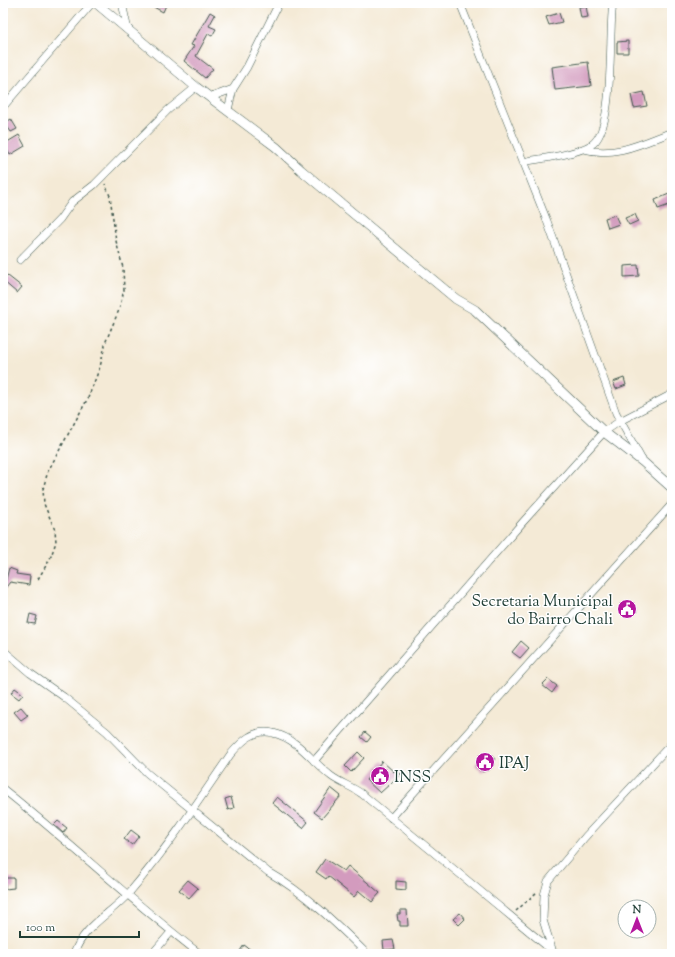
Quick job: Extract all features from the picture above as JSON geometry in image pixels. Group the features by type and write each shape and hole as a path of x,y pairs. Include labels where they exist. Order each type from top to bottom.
{"street":[{"path":"3,107 92,3"},
{"path":"96,3 196,87 276,147 301,170 439,285 474,310 604,432 643,462 672,488"},
{"path":"122,3 128,30"},
{"path":"228,110 233,89 247,67 279,3"},
{"path":"460,3 547,221 616,414 643,462"},
{"path":"523,162 584,149 598,140 602,132 608,105 610,26 613,3"},
{"path":"20,260 60,219 72,202 102,176 168,110 196,87"},
{"path":"211,97 233,89"},
{"path":"584,149 594,152 618,152 672,132"},
{"path":"663,400 672,388"},
{"path":"314,761 522,523 604,432 620,421 672,394"},
{"path":"391,818 672,504"},
{"path":"3,650 30,673 64,696 107,732 147,772 268,872 288,883 338,925 367,954"},
{"path":"74,954 81,938 128,894 158,857 230,755 242,742 258,732 274,733 306,751 314,761 334,778 361,793 554,953"},
{"path":"554,953 543,920 544,895 548,881 585,837 672,743"},
{"path":"3,789 171,932 200,954"},
{"path":"152,954 171,932"}],"path":[{"path":"38,579 50,560 56,542 55,530 44,504 43,489 48,471 88,398 100,367 106,341 120,310 124,290 123,268 116,241 110,196 102,176"},
{"path":"511,916 538,891"}],"building":[{"path":"146,3 162,3 166,5 163,12"},
{"path":"586,6 588,17 581,18 579,7"},
{"path":"210,12 215,15 209,26 216,29 212,36 208,34 196,56 213,69 205,78 184,61 194,46 191,45"},
{"path":"559,13 562,22 549,25 546,17"},
{"path":"628,41 628,53 617,53 617,42"},
{"path":"588,62 591,86 555,90 552,67"},
{"path":"644,92 647,106 634,108 631,95"},
{"path":"11,119 17,129 11,132 5,123"},
{"path":"19,135 25,146 10,155 4,144"},
{"path":"669,194 672,204 658,209 655,200"},
{"path":"635,214 638,221 629,225 625,218"},
{"path":"615,215 619,224 608,228 605,218"},
{"path":"638,265 639,276 624,277 624,266"},
{"path":"3,272 22,287 17,293 3,281"},
{"path":"624,378 626,385 616,389 613,382"},
{"path":"9,568 17,571 16,574 30,576 29,585 10,582 3,591"},
{"path":"629,602 637,611 631,616 623,608"},
{"path":"30,614 37,616 35,624 28,623"},
{"path":"521,641 529,648 520,658 512,652"},
{"path":"548,679 557,686 552,693 542,685"},
{"path":"15,688 23,694 19,699 11,693"},
{"path":"21,707 28,715 21,720 14,712"},
{"path":"365,732 371,737 367,742 361,737"},
{"path":"358,752 364,758 351,772 345,766"},
{"path":"486,752 495,759 492,762 494,764 488,771 486,769 483,772 475,765"},
{"path":"382,761 394,772 396,769 401,774 380,793 366,780"},
{"path":"331,788 341,796 322,818 314,812"},
{"path":"231,797 234,808 228,810 225,799"},
{"path":"277,797 308,822 303,828 272,803"},
{"path":"58,821 67,828 63,833 54,825"},
{"path":"131,830 139,836 132,845 124,839"},
{"path":"325,859 344,871 348,866 380,893 372,902 359,891 354,897 328,876 326,879 316,872"},
{"path":"5,878 14,878 14,888 5,889"},
{"path":"188,880 198,888 189,898 179,890"},
{"path":"396,881 406,882 406,890 396,889"},
{"path":"400,910 407,910 408,926 400,926 400,921 398,921 397,914 400,914"},
{"path":"460,913 465,919 459,925 453,919"},
{"path":"393,940 395,949 384,950 383,941"},
{"path":"244,945 251,950 249,954 238,954"}],"place":[{"name":"Secretaria Municipal do Bairro Chali","path":"627,609"},
{"name":"IPAJ","path":"485,762"},
{"name":"INSS","path":"380,776"}]}
